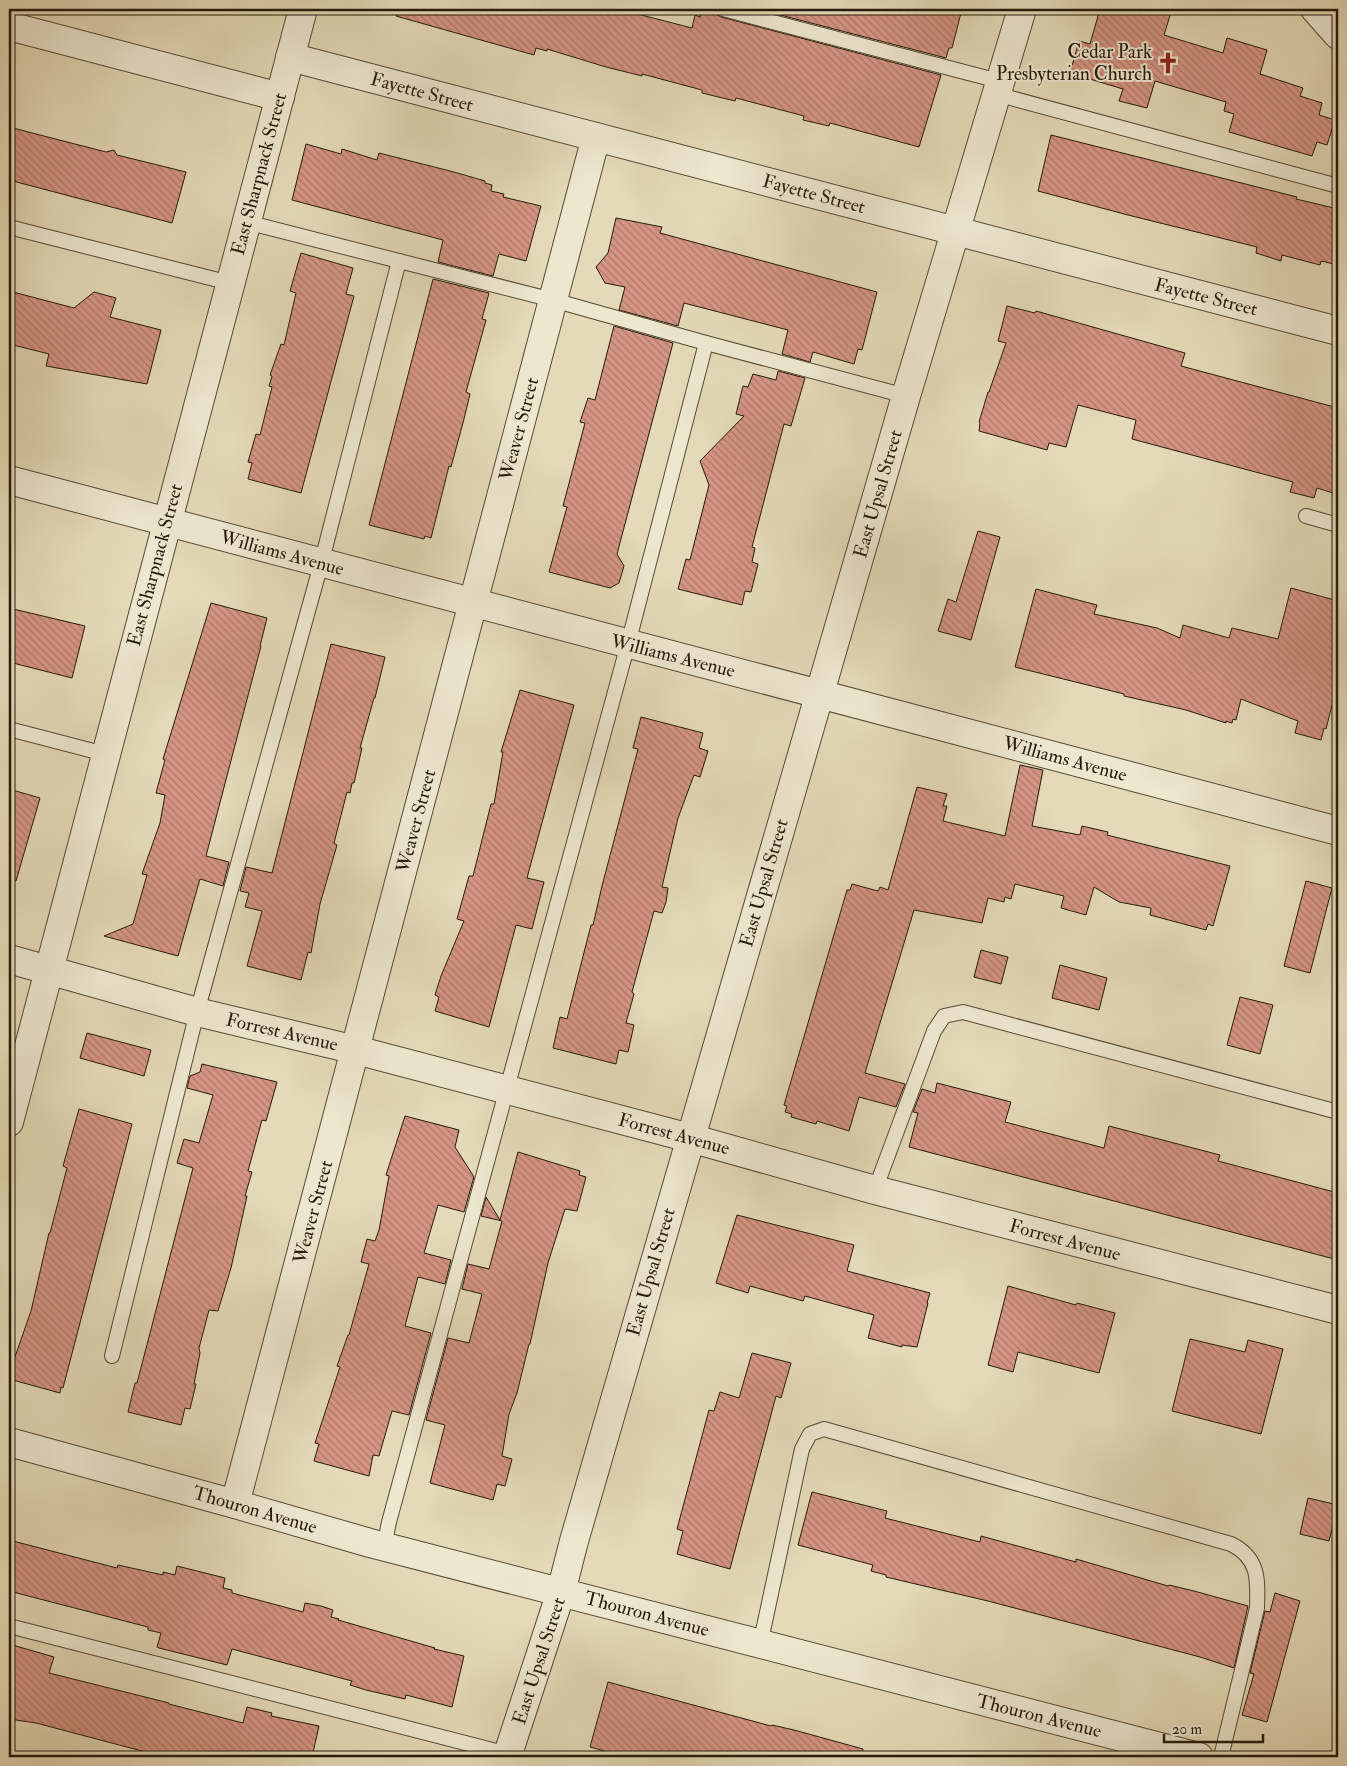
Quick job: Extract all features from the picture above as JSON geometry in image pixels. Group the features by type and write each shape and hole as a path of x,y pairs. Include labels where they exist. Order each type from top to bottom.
{"street":[{"name":"East Sharpnack Street","path":"9,1122 303,9"},
{"name":"East Upsal Street","path":"512,1756 906,396 1022,9"},
{"path":"1315,9 1338,35"},
{"path":"9,26 280,97"},
{"name":"Fayette Street","path":"290,57 1338,331"},
{"name":"Weaver Street","path":"235,1504 596,137"},
{"name":"Williams Avenue","path":"9,480 321,564 820,693 1338,831"},
{"name":"Forrest Avenue","path":"9,959 197,1012 356,1050 690,1138 875,1190 1338,1310"},
{"name":"Thouron Avenue","path":"9,1442 384,1547 1199,1757"}],"lane":[{"path":"723,9 1338,186"},
{"path":"246,222 554,300 906,396"},
{"path":"9,227 230,283"},
{"path":"112,1356 197,1012 321,564 399,261"},
{"path":"384,1547 389,1522 628,644 706,343"},
{"path":"1306,516 1338,524"},
{"path":"9,729 105,754"},
{"path":"875,1190 934,1030 944,1016 964,1012 1338,1112"},
{"path":"760,1644 802,1449 810,1434 824,1429 1221,1541 1243,1550 1252,1561 1258,1587 1257,1608 1222,1757"},
{"path":"9,1626 512,1756"}],"building":[{"path":"397,9 618,9 692,28 695,15 700,17 701,9 714,9 717,15 721,17 941,75 919,147 830,123 829,126 803,120 804,116 736,98 735,101 702,93 702,90 642,74 642,76 606,67 547,49 547,51 536,48 534,55 396,16"},
{"path":"757,9 962,9 952,48 949,48 946,58"},
{"name":"Cedar Park Presbyterian Church","path":"1100,9 1172,9 1164,35 1223,53 1227,38 1267,50 1260,74 1303,88 1300,96 1322,103 1319,115 1335,120 1327,145 1317,142 1312,156 1229,132 1234,114 1224,111 1226,102 1155,81 1147,108 1119,101 1123,89 1070,73 1079,41 1090,44"},
{"path":"9,127 106,152 114,150 117,155 186,172 172,223 9,180"},
{"path":"1051,135 1338,209 1338,265 1321,261 1320,265 1282,255 1281,261 1256,253 1257,247 1038,191"},
{"path":"306,144 341,154 342,149 377,160 379,153 454,172 485,181 485,183 492,185 491,191 504,194 503,197 541,206 526,261 499,254 493,276 438,262 443,240 292,200"},
{"path":"616,218 662,227 660,233 877,292 862,350 858,349 854,364 813,352 810,362 782,354 788,330 684,303 678,326 619,310 625,287 605,283 596,267 608,253"},
{"path":"301,253 353,268 346,294 354,296 301,493 248,479 252,463 248,462 256,434 260,435 272,387 269,386 272,376 270,375 281,344 284,345 296,293 290,291"},
{"path":"433,279 489,293 482,319 486,320 466,392 470,394 464,419 451,467 449,466 431,538 425,536 424,539 369,525"},
{"path":"9,291 74,308 94,292 116,298 110,317 161,330 147,384 46,366 49,354 9,344"},
{"path":"1007,306 1035,313 1036,311 1185,353 1181,366 1338,408 1338,475 1333,493 1317,488 1314,498 1290,492 1293,482 1132,439 1136,420 1078,405 1066,447 1049,443 1047,450 979,431 979,422 988,392 1006,343 998,341"},
{"path":"614,326 673,343 617,554 624,566 619,583 610,588 549,572 567,507 563,506 585,423 580,422 588,398 595,400"},
{"path":"778,371 805,378 791,426 784,424 752,547 755,548 752,562 758,564 751,592 745,591 742,605 678,589 686,559 690,560 709,485 700,461 744,416 736,414 743,386 748,387 753,374 776,380"},
{"path":"978,531 1000,537 971,640 938,631 948,599 956,602"},
{"path":"1291,588 1338,601 1338,681 1326,729 1324,728 1321,740 1295,733 1298,721 1241,699 1236,720 1233,719 1232,723 1226,721 1226,723 1186,710 1124,696 1124,694 1015,667 1036,589 1097,605 1094,614 1157,628 1180,638 1183,625 1229,638 1232,628 1278,639"},
{"path":"211,603 267,618 206,856 229,862 223,886 200,879 178,956 104,936 133,924 147,875 142,874 160,823 165,795 156,793 165,760 163,759"},
{"path":"9,608 85,626 72,678 9,662"},
{"path":"331,644 385,657 360,748 362,748 354,783 352,783 350,793 347,792 334,843 337,845 320,904 311,953 308,952 301,980 247,966 262,911 245,907 249,893 240,891 246,867 272,873"},
{"path":"520,690 574,705 527,878 544,882 532,929 516,925 489,1027 435,1011 439,997 435,995 464,921 457,919 469,876 473,876 491,804 494,804 503,752 501,752"},
{"path":"641,717 703,733 699,748 708,751 700,777 694,775 678,818 662,887 668,888 666,902 662,913 654,911 632,992 634,994 626,1023 634,1025 628,1052 619,1050 616,1064 553,1048 560,1017 567,1019 591,925 593,925 638,749 633,748"},
{"path":"1020,765 1043,770 1032,826 1080,835 1082,826 1108,832 1107,835 1230,866 1213,926 1208,924 1206,930 1150,915 1151,908 1119,902 1094,887 1086,915 1061,908 1064,896 1015,884 1011,899 1005,897 1004,902 988,898 982,923 914,910 865,1073 905,1084 896,1107 859,1097 849,1131 817,1121 816,1124 791,1117 792,1114 785,1112 787,1106 784,1105 847,890 850,890 852,884 878,891 880,887 888,890 917,787 947,794 943,806 947,806 943,821 1005,836"},
{"path":"9,789 40,798 16,881 9,880"},
{"path":"1306,881 1332,888 1310,973 1284,966"},
{"path":"981,950 1008,957 1001,984 974,977"},
{"path":"1060,965 1107,978 1099,1010 1052,998"},
{"path":"1240,997 1273,1005 1260,1054 1227,1045"},
{"path":"87,1033 151,1050 144,1076 80,1058"},
{"path":"202,1064 277,1082 266,1121 262,1120 248,1171 252,1172 245,1196 247,1196 231,1268 218,1311 209,1310 199,1348 200,1353 194,1384 196,1384 190,1409 185,1408 181,1425 128,1412 193,1168 177,1163 184,1139 199,1143 213,1095 187,1088 190,1076 200,1072"},
{"path":"937,1083 1011,1102 1005,1122 1104,1148 1109,1126 1220,1155 1218,1161 1338,1193 1338,1260 909,1147 918,1113 913,1112 922,1089 935,1093"},
{"path":"79,1109 132,1124 63,1388 61,1387 60,1393 9,1379 9,1374 31,1311 49,1233 67,1168 63,1166"},
{"path":"405,1116 459,1130 455,1147 474,1177 464,1212 438,1205 424,1253 451,1260 445,1284 418,1277 405,1326 431,1333 409,1415 392,1411 379,1456 373,1455 369,1476 314,1461 319,1444 315,1443 340,1367 337,1366 349,1335 369,1264 361,1262 367,1239 375,1241 379,1230 389,1176 386,1175"},
{"path":"518,1152 580,1171 579,1175 586,1177 577,1211 565,1209 548,1263 530,1344 517,1393 509,1414 502,1456 512,1459 505,1486 497,1484 493,1500 430,1483 445,1425 426,1420 448,1338 469,1343 482,1294 462,1289 468,1264 489,1269 502,1221 481,1216 486,1197 500,1220"},
{"path":"737,1215 854,1245 847,1271 930,1293 917,1347 902,1345 902,1347 868,1338 874,1315 805,1296 803,1301 750,1286 748,1293 716,1283"},
{"path":"1008,1286 1076,1305 1077,1303 1115,1313 1099,1373 1018,1352 1013,1372 988,1365"},
{"path":"1190,1339 1245,1352 1248,1340 1283,1349 1261,1434 1172,1411"},
{"path":"752,1353 791,1363 781,1398 776,1396 730,1569 677,1554 683,1531 677,1529 709,1410 714,1411 720,1392 739,1398"},
{"path":"812,1492 887,1511 885,1518 980,1542 981,1536 1076,1562 1076,1559 1168,1586 1248,1606 1234,1668 1200,1657 988,1601 886,1577 886,1575 871,1571 873,1565 798,1545"},
{"path":"1308,1498 1338,1505 1329,1541 1300,1534"},
{"path":"9,1540 117,1568 118,1565 163,1575 163,1572 175,1575 177,1566 225,1578 223,1588 232,1590 232,1593 303,1612 305,1603 321,1606 333,1610 331,1617 338,1620 434,1649 464,1656 452,1707 406,1695 405,1699 366,1690 350,1685 352,1681 232,1649 227,1665 159,1648 157,1647 161,1633 148,1630 148,1627 9,1591"},
{"path":"1275,1593 1300,1601 1267,1722 1242,1715 1254,1674 1250,1673 1265,1611 1270,1612"},
{"path":"9,1644 54,1657 49,1673 243,1723 247,1707 272,1713 271,1716 319,1726 312,1757 160,1757 145,1755 142,1751 36,1723 9,1719"},
{"path":"608,1682 863,1749 862,1757 626,1757 590,1747"}],"place":[{"name":"Cedar Park Presbyterian Church","path":"1168,63"}]}
